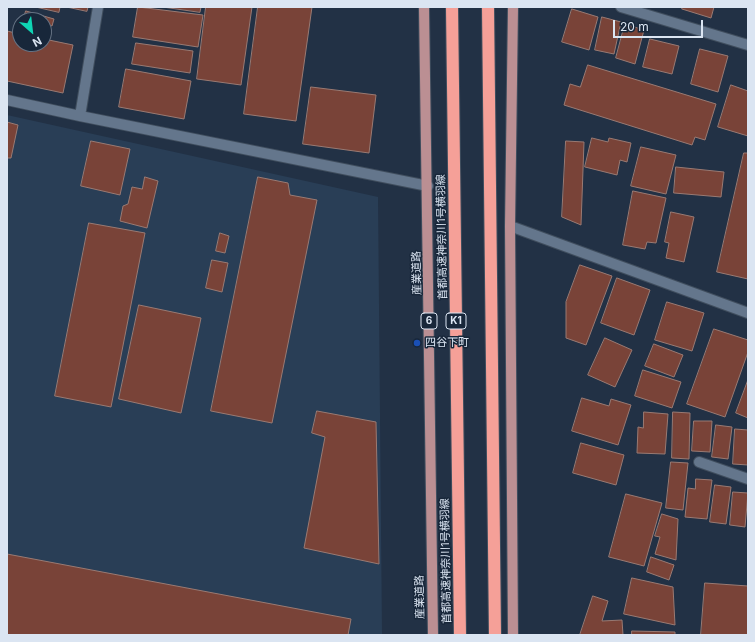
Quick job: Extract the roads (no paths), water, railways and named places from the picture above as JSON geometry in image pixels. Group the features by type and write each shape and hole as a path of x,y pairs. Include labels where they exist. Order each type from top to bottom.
{"highway":[{"name":"首都高速神奈川1号横羽線","path":"452,7 460,635"},
{"path":"488,7 495,635"}],"main road":[{"name":"産業道路","path":"424,7 428,186 432,635"},
{"path":"513,7 510,226 513,635"}],"street":[{"path":"80,116 98,7"},
{"path":"621,7 748,45"},
{"path":"7,100 428,186"},
{"path":"510,226 748,312"},
{"path":"699,462 748,479"}],"place":[{"name":"四谷下町","path":"417,343"}]}
